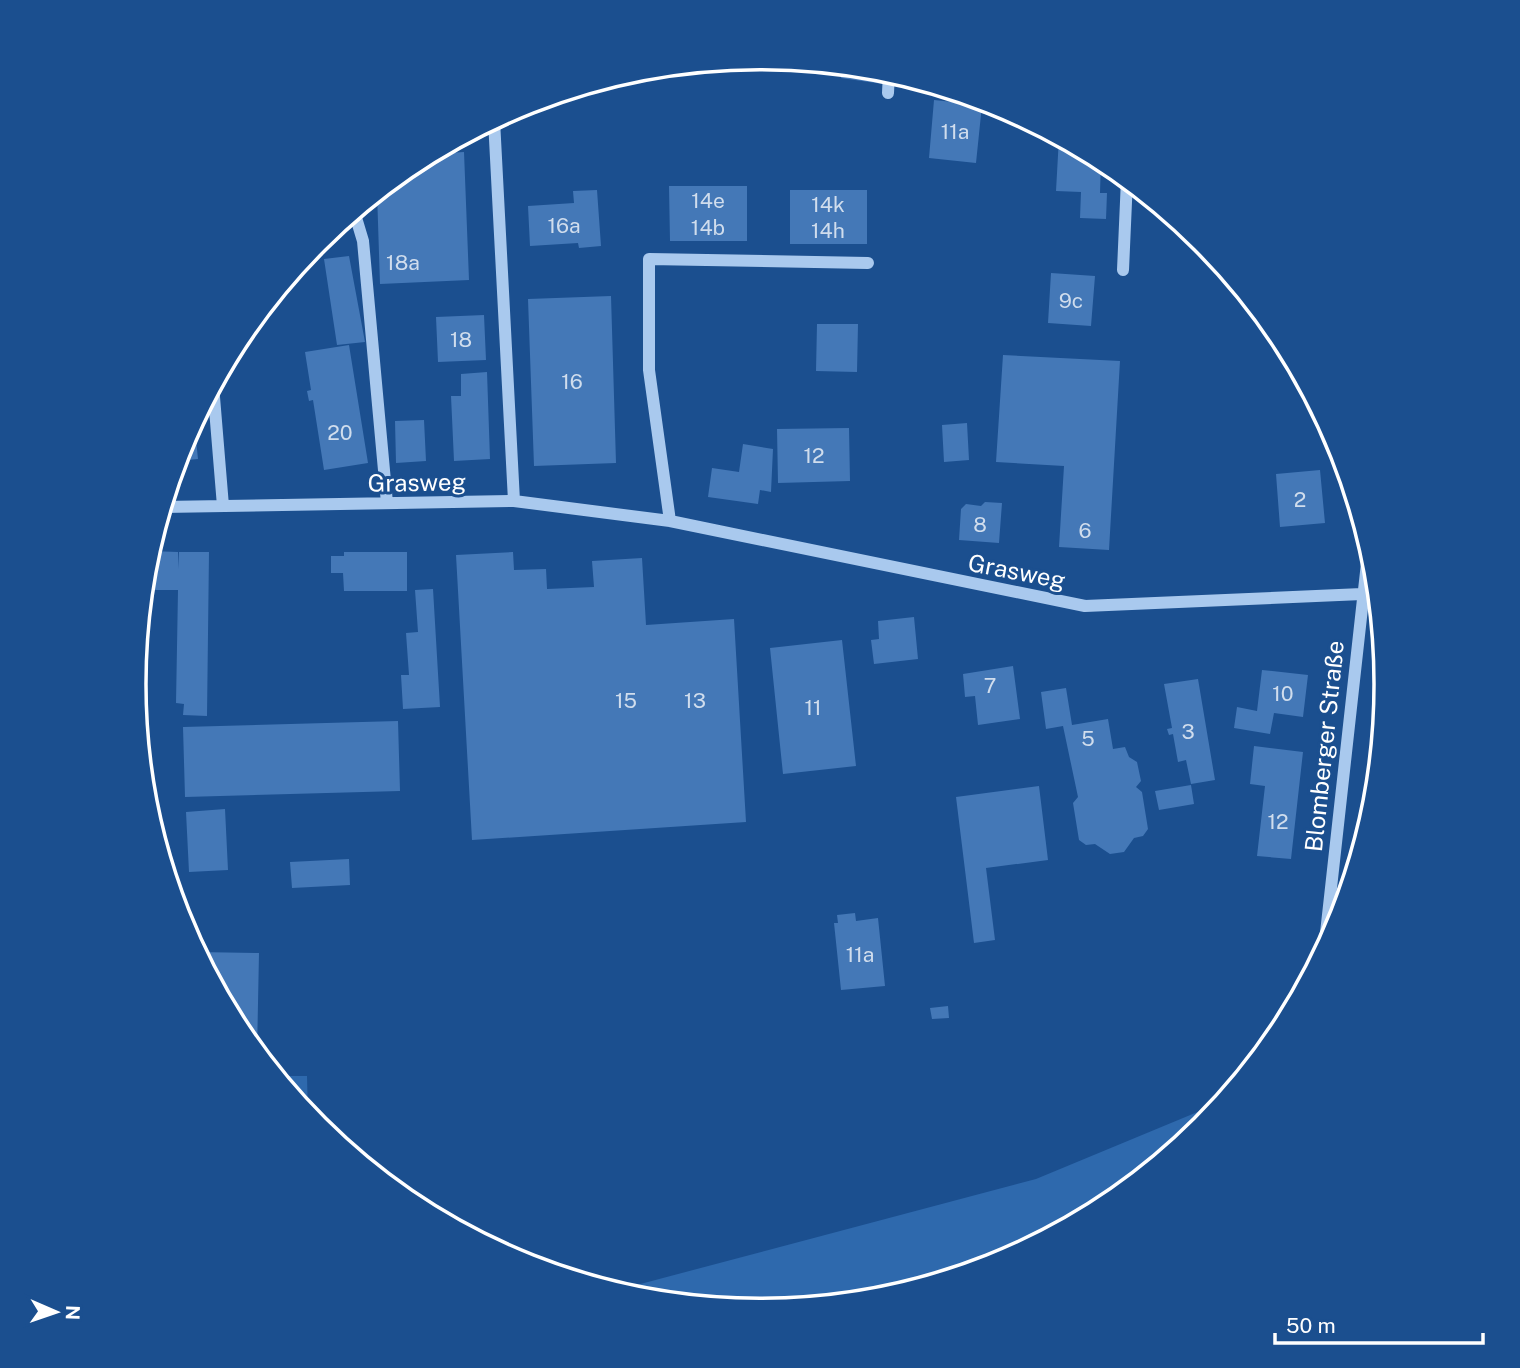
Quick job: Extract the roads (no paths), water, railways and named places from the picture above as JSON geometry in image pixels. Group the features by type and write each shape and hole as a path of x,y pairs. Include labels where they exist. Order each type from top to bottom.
{"street":[{"path":"888,84 888,93"},
{"path":"495,130 514,501"},
{"path":"1123,270 1126,192"},
{"path":"357,221 362,241 387,503"},
{"path":"670,521 649,370 649,259 868,263"},
{"path":"214,402 223,506"},
{"name":"Grasweg","path":"173,507 514,501 670,521 1085,606 1362,594"},
{"name":"Blomberger Straße","path":"1328,917 1364,577"}]}
